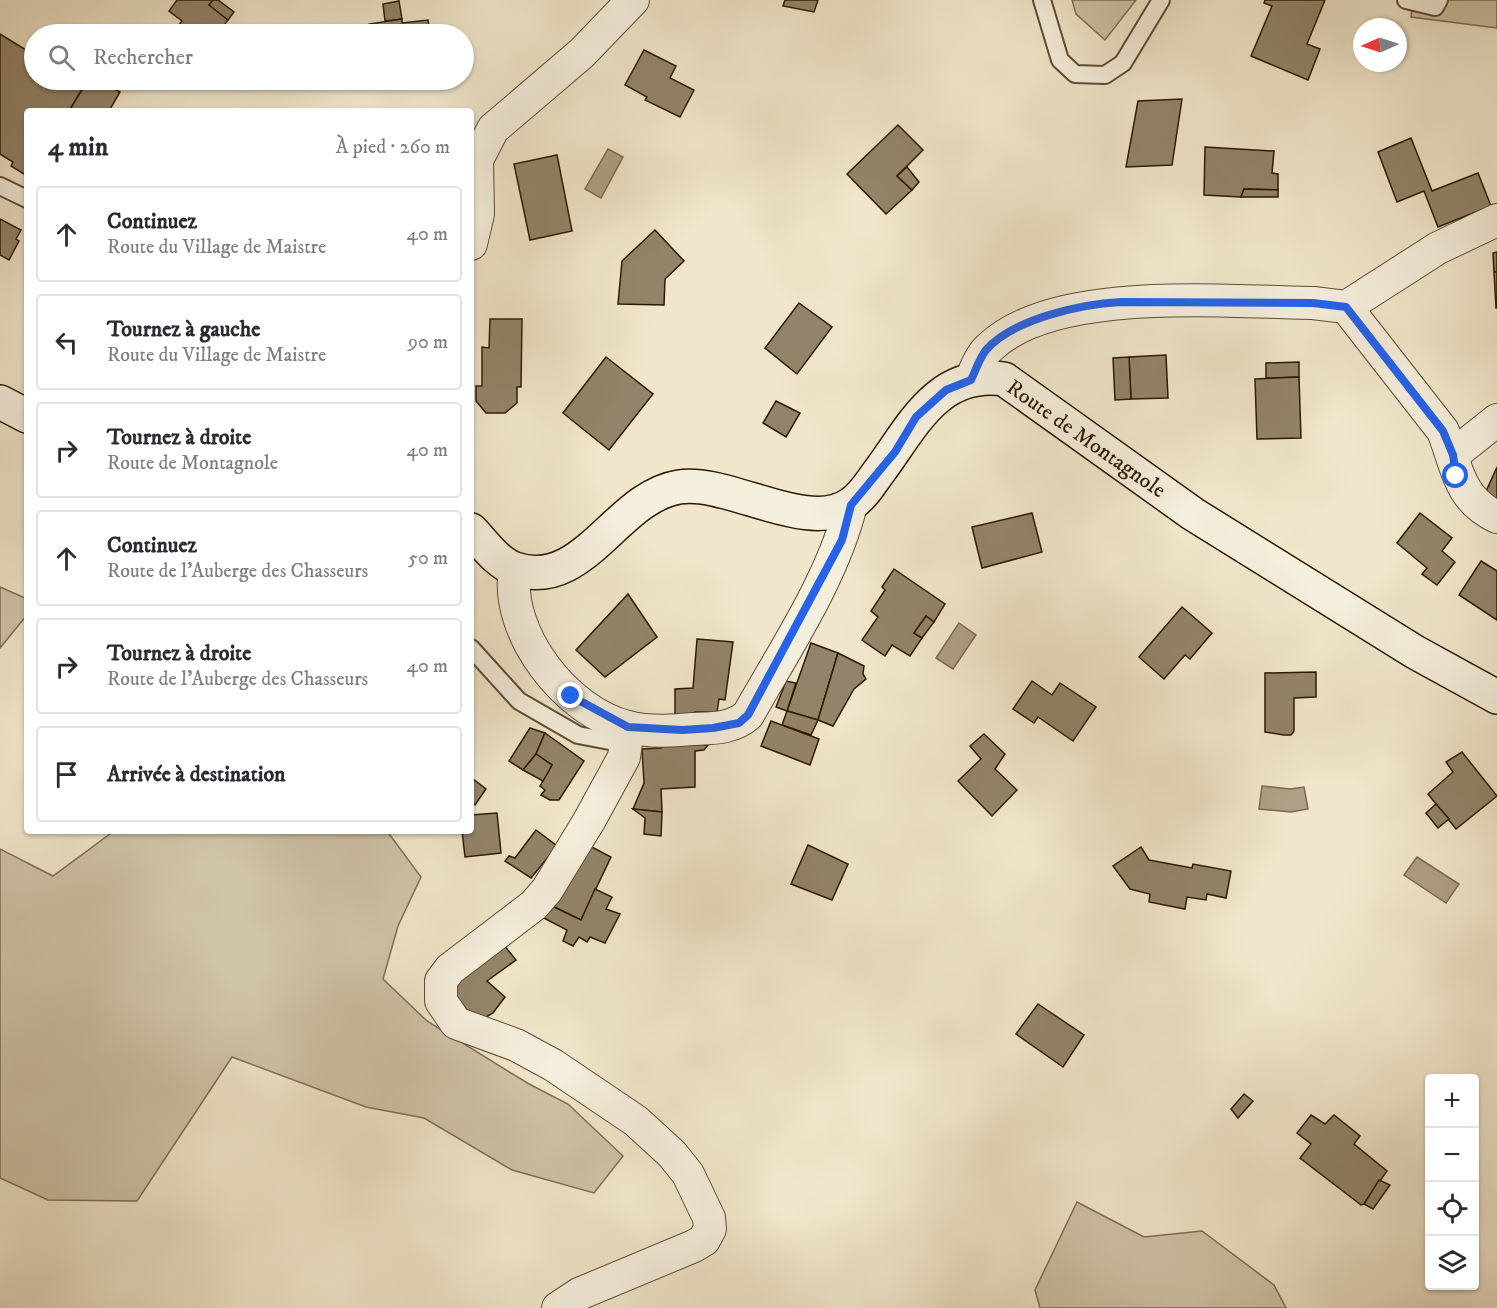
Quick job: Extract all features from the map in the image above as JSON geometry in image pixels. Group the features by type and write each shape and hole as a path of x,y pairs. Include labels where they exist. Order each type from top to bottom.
{"street":[{"path":"474,231 478,214 474,162 493,129 582,53 633,0"},
{"path":"971,380 982,356 1005,334 1049,316 1101,303 1313,303 1346,307 1438,248 1497,220"},
{"path":"1346,307 1443,431 1453,455 1456,476 1469,496 1488,513 1497,517"},
{"name":"Route de Montagnole","path":"851,505 895,452 916,417 946,390 971,380 988,377 1004,379 1193,514 1415,652 1497,697"},
{"path":"0,402 24,414"},
{"path":"1453,455 1497,420"},
{"path":"474,533 497,558 515,569 542,571 564,567 582,556 638,504 658,493 679,487 703,486 801,512 827,513 851,505"},
{"path":"515,569 512,589 515,608 550,677 571,696 627,736 713,728 739,723 748,715 842,540 851,505"},
{"path":"558,1308 579,1294 694,1246 704,1240 710,1228 709,1218 688,1174 672,1154 636,1121 553,1065 516,1044 456,1023 441,1001 441,981 457,963 534,905 547,890 589,822 624,758 627,736"}],"lane":[{"path":"1041,0 1060,60 1075,74 1106,75 1123,63 1161,0"},
{"path":"1406,0 1435,6 1439,0"},
{"path":"0,186 24,198"},
{"path":"474,651 519,701 578,735 627,736"}],"shaded area":[{"path":"1072,0 1136,0 1105,40 1076,14"},
{"path":"1413,0 1497,0 1497,28 1411,17"},
{"path":"608,149 623,157 601,198 585,189"},
{"path":"0,587 24,598 24,619 0,648"},
{"path":"959,623 976,635 953,669 936,658"},
{"path":"1262,786 1290,789 1304,787 1308,809 1291,812 1259,809"},
{"path":"110,834 389,834 421,877 398,926 383,979 427,1021 529,1084 568,1104 623,1156 594,1193 512,1170 424,1118 366,1107 232,1057 137,1201 48,1200 0,1178 0,849 53,876"},
{"path":"1417,857 1459,884 1446,903 1404,875"},
{"path":"1077,1202 1144,1237 1202,1231 1274,1285 1286,1308 1040,1308 1035,1290"}],"building":[{"path":"177,0 213,0 209,5 228,20 225,24 180,24 182,21 169,11"},
{"path":"213,0 218,0 234,12 228,20 209,5"},
{"path":"785,0 818,0 814,12 783,6"},
{"path":"1265,0 1325,0 1307,44 1320,49 1308,80 1251,56 1272,6 1264,3"},
{"path":"399,1 402,19 385,21 383,4"},
{"path":"402,19 402,23 428,20 429,24 369,24"},
{"path":"0,34 24,49 24,90 82,90 71,108 24,108 24,174 11,166 13,162 0,154"},
{"path":"644,50 676,66 670,78 694,90 680,117 645,100 647,97 625,85"},
{"path":"82,90 117,90 120,92 111,108 71,108"},
{"path":"1182,99 1172,165 1126,167 1138,101"},
{"path":"898,125 923,150 897,176 912,190 886,214 847,174"},
{"path":"1411,138 1432,191 1478,173 1491,206 1438,227 1424,191 1397,202 1378,152"},
{"path":"1205,147 1274,151 1272,173 1278,174 1278,190 1244,189 1241,197 1204,195"},
{"path":"557,155 572,231 530,240 514,164"},
{"path":"907,167 919,182 912,190 897,176"},
{"path":"1244,189 1278,190 1278,197 1241,197"},
{"path":"0,219 21,230 16,239 19,241 9,260 0,255"},
{"path":"655,230 684,261 665,279 664,305 618,304 622,261"},
{"path":"1497,252 1497,272 1494,272 1493,253"},
{"path":"1494,272 1497,272 1497,308 1496,308"},
{"path":"799,303 832,327 797,374 765,348"},
{"path":"490,319 522,319 521,387 517,387 517,403 505,413 486,413 476,401 476,386 482,386 482,347 489,348"},
{"path":"1166,355 1168,398 1131,399 1129,357"},
{"path":"606,357 653,394 609,450 563,413"},
{"path":"1129,357 1131,399 1115,400 1113,358"},
{"path":"1299,362 1299,377 1266,378 1266,363"},
{"path":"1299,377 1301,438 1257,439 1255,379"},
{"path":"776,401 800,413 786,437 763,423"},
{"path":"1497,467 1497,505 1483,498"},
{"path":"1032,513 1042,552 982,568 972,527"},
{"path":"1420,513 1452,538 1442,551 1455,562 1437,585 1422,574 1427,568 1397,543"},
{"path":"1481,561 1497,571 1497,620 1459,595"},
{"path":"894,569 945,604 934,622 926,616 914,633 922,638 910,656 892,645 885,656 862,640 878,617 871,611 885,590 882,587"},
{"path":"628,594 657,637 605,677 576,650"},
{"path":"1182,607 1212,633 1190,659 1185,655 1164,679 1139,657"},
{"path":"926,616 934,622 922,638 914,633"},
{"path":"697,639 733,642 725,700 719,699 717,712 695,712 693,718 675,717 675,689 693,688"},
{"path":"811,643 838,653 818,720 787,711"},
{"path":"838,653 864,666 863,674 866,679 854,689 833,726 818,720"},
{"path":"1316,672 1316,697 1294,698 1294,731 1291,735 1265,732 1265,673"},
{"path":"786,681 796,683 787,711 776,707"},
{"path":"1032,681 1052,695 1060,683 1096,707 1073,741 1038,717 1034,723 1013,709"},
{"path":"787,711 818,720 811,735 782,725"},
{"path":"771,721 819,739 810,765 761,746"},
{"path":"530,728 545,733 536,754 523,770 509,761"},
{"path":"545,733 584,761 559,800 550,800 541,795 545,790 540,786 552,765 536,754"},
{"path":"984,734 1005,754 995,769 1017,790 992,816 958,781 981,759 970,746"},
{"path":"666,743 708,745 704,750 695,751 695,787 661,789 662,812 633,809 644,783 642,749 661,748"},
{"path":"1462,752 1497,796 1456,829 1428,794 1453,772 1446,762"},
{"path":"536,754 552,765 543,781 523,770"},
{"path":"474,780 486,789 474,804"},
{"path":"1436,804 1449,819 1438,828 1426,813"},
{"path":"633,809 662,812 661,836 644,834 645,818"},
{"path":"497,813 501,853 465,857 462,834 474,834 474,815"},
{"path":"536,830 557,846 531,878 505,861 509,856 515,858"},
{"path":"586,844 611,857 581,920 552,906"},
{"path":"808,845 848,864 832,900 791,884"},
{"path":"1141,847 1149,860 1192,868 1193,864 1231,871 1226,898 1207,894 1206,900 1187,897 1185,909 1149,902 1150,894 1130,889 1113,866"},
{"path":"595,889 612,897 606,909 620,914 605,943 590,937 587,942 579,937 573,946 563,941 567,930 542,917 552,906 581,920"},
{"path":"503,944 516,960 487,981 505,997 493,1013 481,1020 460,1010 445,984"},
{"path":"1038,1004 1084,1035 1063,1067 1016,1034"},
{"path":"1244,1094 1253,1101 1238,1118 1231,1109"},
{"path":"1311,1115 1325,1124 1334,1115 1360,1136 1354,1144 1387,1171 1364,1204 1361,1205 1300,1158 1311,1144 1297,1133"},
{"path":"1379,1180 1390,1185 1373,1209 1364,1204"}],"route":[{"path":"571,696 597,713 628,727 682,730 739,723 748,715 842,540 851,505 895,452 916,417 946,390 971,380 982,356 1005,334 1049,316 1101,303 1313,303 1346,307 1381,356 1443,431 1453,455 1456,476"}]}
